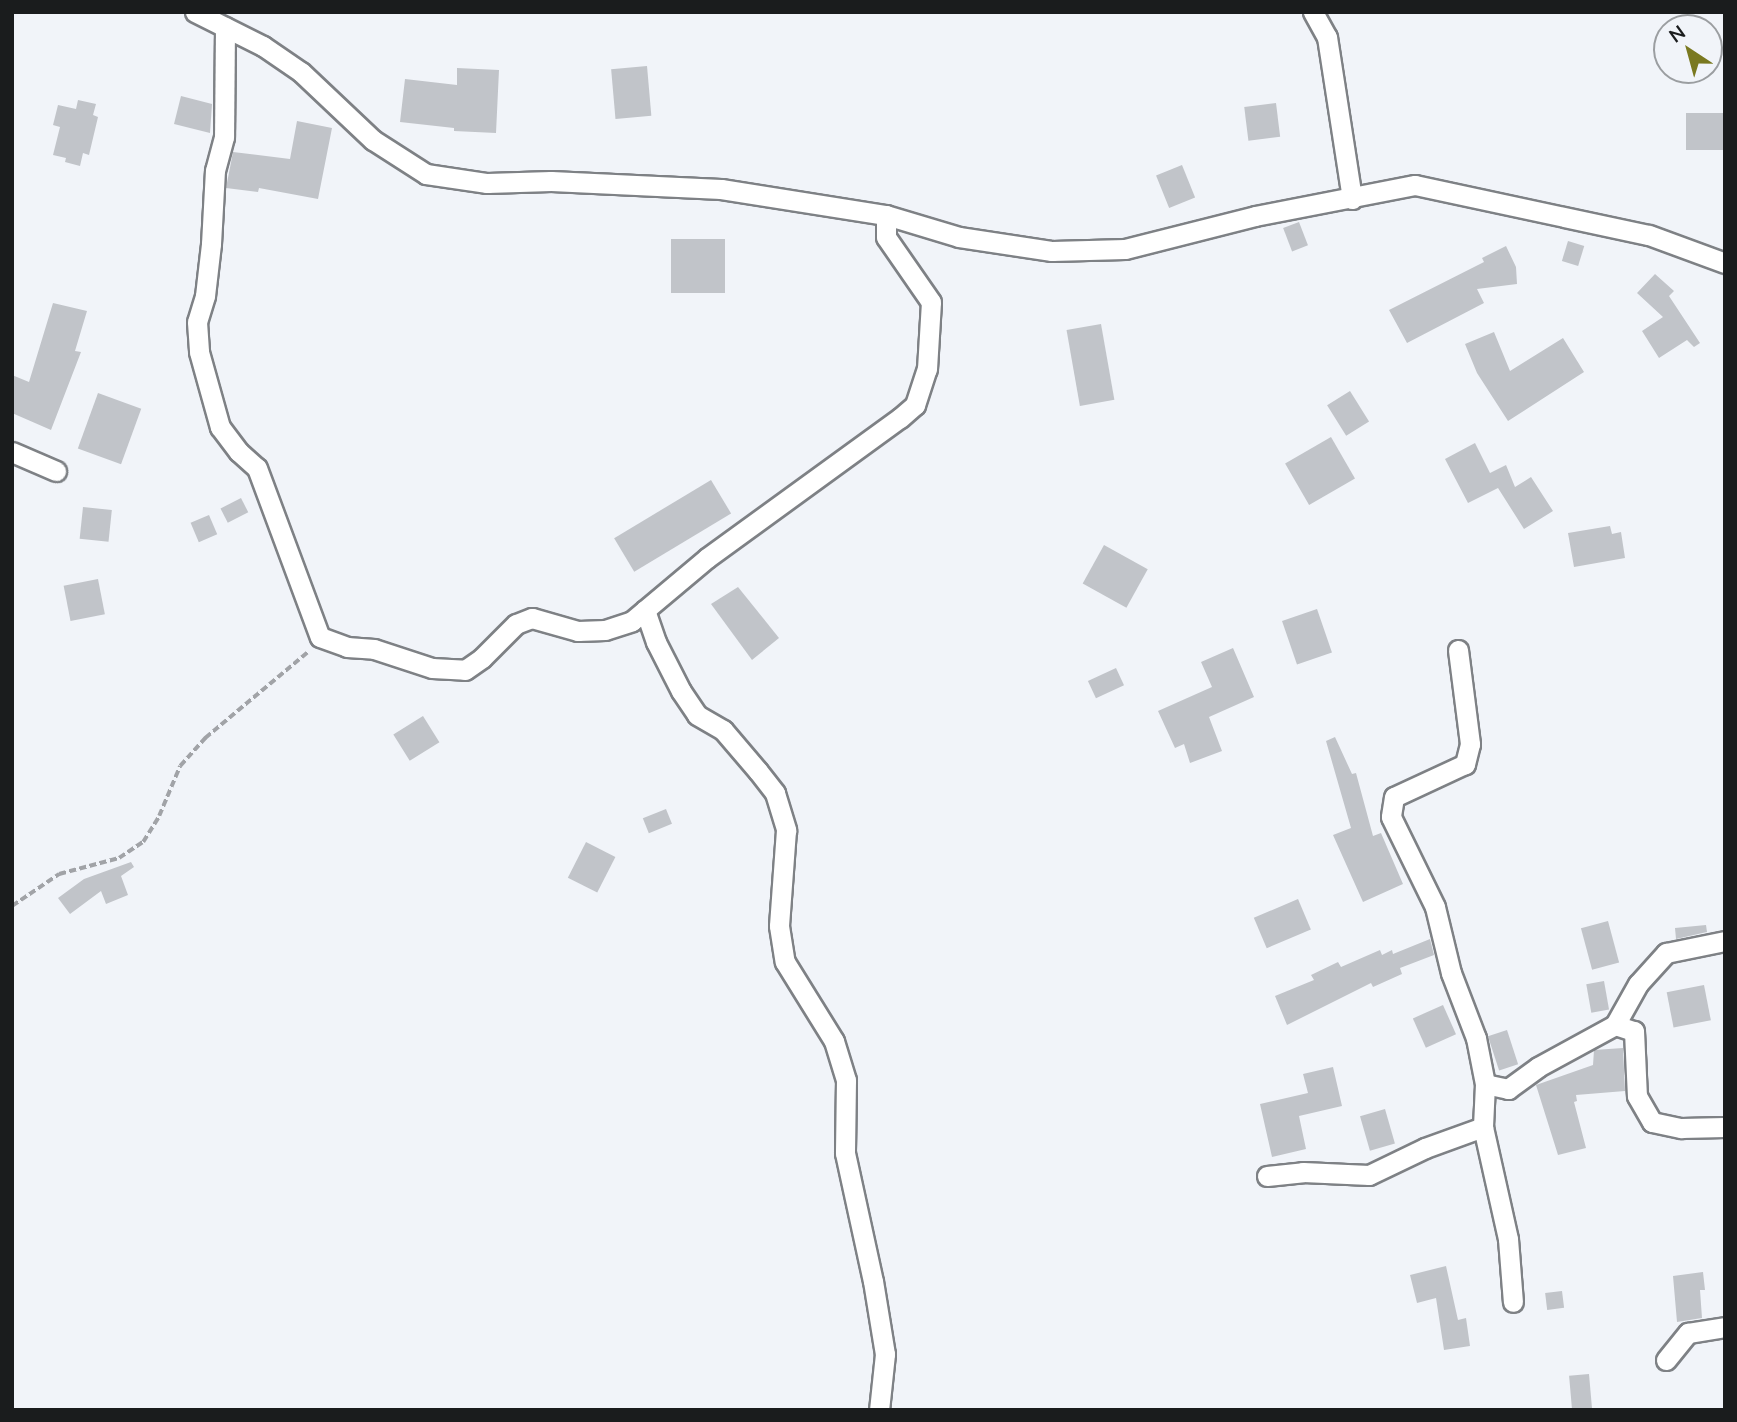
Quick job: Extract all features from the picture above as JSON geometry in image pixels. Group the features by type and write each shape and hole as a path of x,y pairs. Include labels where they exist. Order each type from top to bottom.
{"street":[{"path":"195,12 263,46 301,72 373,140 426,174 487,183 551,181 721,188 886,215 959,237 1052,251 1125,249 1255,216 1415,185 1649,235 1725,263"},
{"path":"1313,12 1327,37 1352,199"},
{"path":"225,27 224,137 215,170 215,207 205,296 197,322 199,352 220,427 239,452 257,468 320,637 347,648 374,649 432,668 466,670 516,624 532,618 579,631 605,629 632,621 707,558 915,405 927,369 930,302 886,237 886,215"},
{"path":"12,452 56,471"},
{"path":"645,610 656,642 681,691 697,715 723,730 775,793 786,830 779,926 790,972 834,1041 846,1080 845,1153 873,1281 885,1354 879,1410"},
{"path":"1458,650 1471,744 1465,764 1394,797 1391,817 1435,907 1451,973 1476,1038 1485,1084 1483,1127 1508,1239 1513,1302"},
{"path":"1485,1084 1508,1088 1538,1067 1615,1025 1638,984 1665,953 1725,941"},
{"path":"1615,1025 1634,1031 1637,1096 1652,1122 1681,1128 1725,1127"},
{"path":"1267,1176 1303,1172 1369,1175 1425,1148 1483,1127"},
{"path":"1665,1360 1688,1333 1725,1327"}],"path":[{"path":"12,906 60,874 119,858 143,842 159,816 180,766 205,738 305,656 320,637"}],"building":[{"path":"647,66 651,116 615,119 611,69"},
{"path":"457,68 499,70 496,133 454,131 454,128 400,122 405,79 457,85"},
{"path":"181,96 212,104 210,133 174,124"},
{"path":"78,100 96,104 93,115 98,117 89,155 83,153 80,166 65,162 66,158 53,155 60,127 53,125 58,105 76,109"},
{"path":"1276,103 1280,137 1248,141 1244,107"},
{"path":"1686,113 1725,113 1725,150 1686,150"},
{"path":"297,121 332,128 318,199 259,188 258,192 226,188 233,152 290,159"},
{"path":"1182,165 1195,197 1169,208 1156,175"},
{"path":"1299,222 1308,245 1292,251 1283,228"},
{"path":"671,239 725,239 725,293 671,293"},
{"path":"1568,241 1584,246 1578,266 1562,261"},
{"path":"1506,246 1516,267 1517,284 1477,289 1484,303 1407,343 1389,310 1484,262 1482,258"},
{"path":"1655,274 1674,291 1669,296 1700,343 1694,347 1687,340 1659,358 1642,331 1663,317 1637,293"},
{"path":"53,303 87,311 75,351 81,352 51,430 12,413 12,375 29,382"},
{"path":"1101,324 1114,400 1080,406 1067,330"},
{"path":"1494,332 1510,371 1563,338 1584,372 1508,421 1477,373 1465,344"},
{"path":"1350,391 1369,422 1346,436 1327,405"},
{"path":"98,393 141,409 121,464 78,448"},
{"path":"1331,437 1355,479 1309,505 1285,464"},
{"path":"1475,443 1490,473 1506,465 1515,487 1531,477 1553,511 1524,529 1498,488 1468,503 1445,459"},
{"path":"711,480 731,513 634,572 614,538"},
{"path":"241,498 248,512 228,523 221,508"},
{"path":"83,507 112,510 108,542 80,539"},
{"path":"209,515 217,534 199,542 191,523"},
{"path":"1610,526 1612,534 1621,532 1625,558 1574,567 1568,533"},
{"path":"1104,545 1148,569 1126,608 1083,583"},
{"path":"98,579 105,614 71,621 64,586"},
{"path":"738,587 779,638 752,660 711,604"},
{"path":"1317,609 1332,652 1297,665 1282,621"},
{"path":"1233,648 1254,697 1209,717 1222,751 1190,763 1184,744 1175,748 1158,711 1212,687 1201,662"},
{"path":"1116,668 1124,685 1096,698 1088,681"},
{"path":"423,716 439,742 410,761 393,735"},
{"path":"1335,737 1352,774 1356,773 1373,836 1381,833 1403,884 1363,902 1333,835 1351,828 1326,741"},
{"path":"666,809 672,824 649,833 643,818"},
{"path":"586,842 615,857 597,893 568,878"},
{"path":"131,862 134,867 121,876 128,895 106,904 101,891 70,914 58,898 84,879"},
{"path":"1298,899 1311,929 1267,948 1254,918"},
{"path":"1608,921 1619,963 1592,970 1581,928"},
{"path":"1706,925 1707,932 1676,939 1675,928"},
{"path":"1430,939 1434,955 1400,968 1402,974 1373,987 1371,983 1287,1025 1275,996 1314,980 1311,975 1338,962 1341,967 1380,950 1382,955 1392,950 1393,954"},
{"path":"1604,981 1609,1010 1591,1013 1586,984"},
{"path":"1704,985 1711,1020 1674,1028 1667,992"},
{"path":"1443,1005 1456,1034 1426,1048 1413,1018"},
{"path":"1507,1030 1518,1064 1499,1070 1488,1036"},
{"path":"1623,1048 1625,1091 1576,1095 1577,1101 1574,1102 1586,1148 1558,1155 1536,1085 1593,1065 1594,1050"},
{"path":"1333,1067 1342,1106 1299,1116 1306,1149 1272,1157 1260,1104 1308,1093 1303,1074"},
{"path":"1385,1109 1395,1144 1370,1151 1360,1116"},
{"path":"1446,1266 1458,1320 1466,1318 1470,1346 1444,1350 1436,1298 1417,1303 1410,1275"},
{"path":"1703,1272 1705,1290 1700,1290 1702,1318 1677,1322 1673,1276"},
{"path":"1562,1291 1564,1308 1547,1310 1545,1293"},
{"path":"1589,1374 1592,1410 1572,1410 1569,1376"}]}
